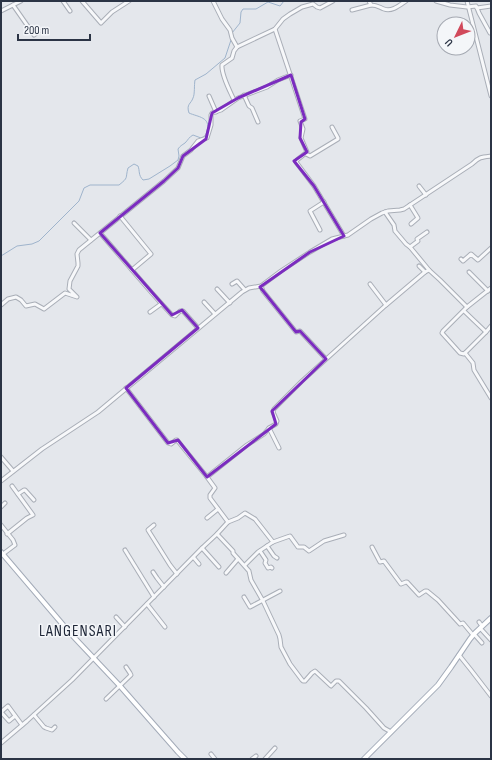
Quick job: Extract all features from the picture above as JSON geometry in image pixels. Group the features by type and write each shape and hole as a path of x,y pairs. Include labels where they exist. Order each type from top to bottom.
{"main road":[{"path":"2,553 70,633 120,686 185,759"},
{"path":"364,759 438,685 465,645 480,626 491,618"}],"street":[{"path":"1,11 14,6 21,1"},
{"path":"63,1 70,11"},
{"path":"82,1 100,23 112,12 128,1"},
{"path":"213,1 222,19 230,30 237,47"},
{"path":"234,100 224,76 222,66 232,58 237,47 275,29 290,14 302,8 312,4 317,8 320,8 333,1"},
{"path":"369,1 371,5"},
{"path":"352,10 377,5 384,9 390,10 398,7 406,1"},
{"path":"436,1 450,5 467,7 476,6 477,8 491,6"},
{"path":"467,1 491,96"},
{"path":"14,6 34,35 39,31"},
{"path":"477,8 490,33"},
{"path":"275,29 305,119 300,121 303,129 301,138 307,151 306,154"},
{"path":"1,305 8,299 16,297 26,306 35,304 44,309 65,293 77,297 69,289 70,281 78,266 77,252 178,168 183,156 198,142 207,138 211,125 212,113 222,110 234,100 244,95 267,87 278,80 291,75"},
{"path":"244,95 258,122"},
{"path":"209,96 216,112"},
{"path":"332,127 338,139 310,156 306,154 297,160 297,163 314,186 344,236"},
{"path":"1,481 42,449 98,412 245,290 261,286 281,271 332,239 348,235 371,219 385,212 400,210 410,205 472,164 476,159 491,156"},
{"path":"419,186 426,195"},
{"path":"320,230 310,211 324,202"},
{"path":"410,205 418,218 411,224"},
{"path":"385,212 394,226 395,232 429,270 467,307"},
{"path":"120,216 151,254 132,270"},
{"path":"74,223 91,240"},
{"path":"410,247 418,242 417,239 427,232"},
{"path":"100,233 173,316 180,311 183,311 198,328"},
{"path":"461,259 464,260 471,254 477,260 491,248"},
{"path":"419,266 425,272"},
{"path":"207,477 276,424 277,421 274,409 326,359 386,305 429,270"},
{"path":"469,272 489,289 467,307 442,333 460,353 465,353 473,363 474,370 491,398"},
{"path":"232,284 237,281 245,290"},
{"path":"370,284 386,305"},
{"path":"261,286 270,300 296,332 300,331 326,359"},
{"path":"217,289 230,303"},
{"path":"204,302 215,314"},
{"path":"150,312 161,304"},
{"path":"464,311 486,332"},
{"path":"465,353 491,326"},
{"path":"126,388 168,443 170,444 177,440 207,477 215,488 210,495 210,498 228,522"},
{"path":"269,428 280,448"},
{"path":"1,457 13,472"},
{"path":"7,534 33,515 12,486"},
{"path":"18,494 25,490 34,500"},
{"path":"1,507 5,503"},
{"path":"207,518 218,509"},
{"path":"1,743 34,715 94,659 228,522 238,518 244,513 247,514 256,519 273,542"},
{"path":"1,525 15,544 2,553"},
{"path":"154,525 148,530 177,574"},
{"path":"217,534 233,550 233,553 249,571 251,580 279,635 281,647 290,664 302,680 305,681 315,671 331,686 336,681 339,681 384,728 391,732"},
{"path":"245,565 260,551 273,542 290,536 298,547 304,547 309,551 324,541 344,535"},
{"path":"268,546 277,558"},
{"path":"372,547 380,562 384,561 401,584 407,582 419,595 427,591 438,600 460,624 463,623 482,643"},
{"path":"202,548 218,567"},
{"path":"125,550 154,597"},
{"path":"260,551 266,560 265,562 268,568 272,568"},
{"path":"194,558 199,564"},
{"path":"226,573 238,559"},
{"path":"153,572 164,587"},
{"path":"244,597 249,607 280,591"},
{"path":"147,604 165,627"},
{"path":"116,617 125,627"},
{"path":"480,626 491,640"},
{"path":"459,655 491,696"},
{"path":"106,699 131,675 126,667"},
{"path":"16,716 8,721 1,712 8,706 16,716 22,725"},
{"path":"34,715 46,728 52,730 55,727"},
{"path":"265,759 275,748"},
{"path":"211,754 215,759"}],"highlighted area":[{"path":"291,75 305,119 301,122 300,138 307,152 294,161 314,186 344,236 310,252 260,287 296,332 300,331 326,359 272,411 276,424 207,477 178,440 168,443 126,388 198,328 182,310 172,315 100,233 164,181 178,168 183,156 206,139 212,113 238,98"}],"waterway":[{"path":"232,33 240,23 241,12 243,9 256,9 268,2 280,6 284,1"},
{"path":"1,256 17,246 32,244 39,241 79,201 84,188 90,185 119,185 126,178 128,168 134,164 138,166 141,178 143,180 149,179 178,160 178,149 190,137 193,135 201,138 204,136 207,131 207,123 203,118 189,113 188,110 188,106 194,96 195,80 206,74 225,58 231,40"}],"district":[{"name":"LANGENSARI","path":"78,631"}]}
